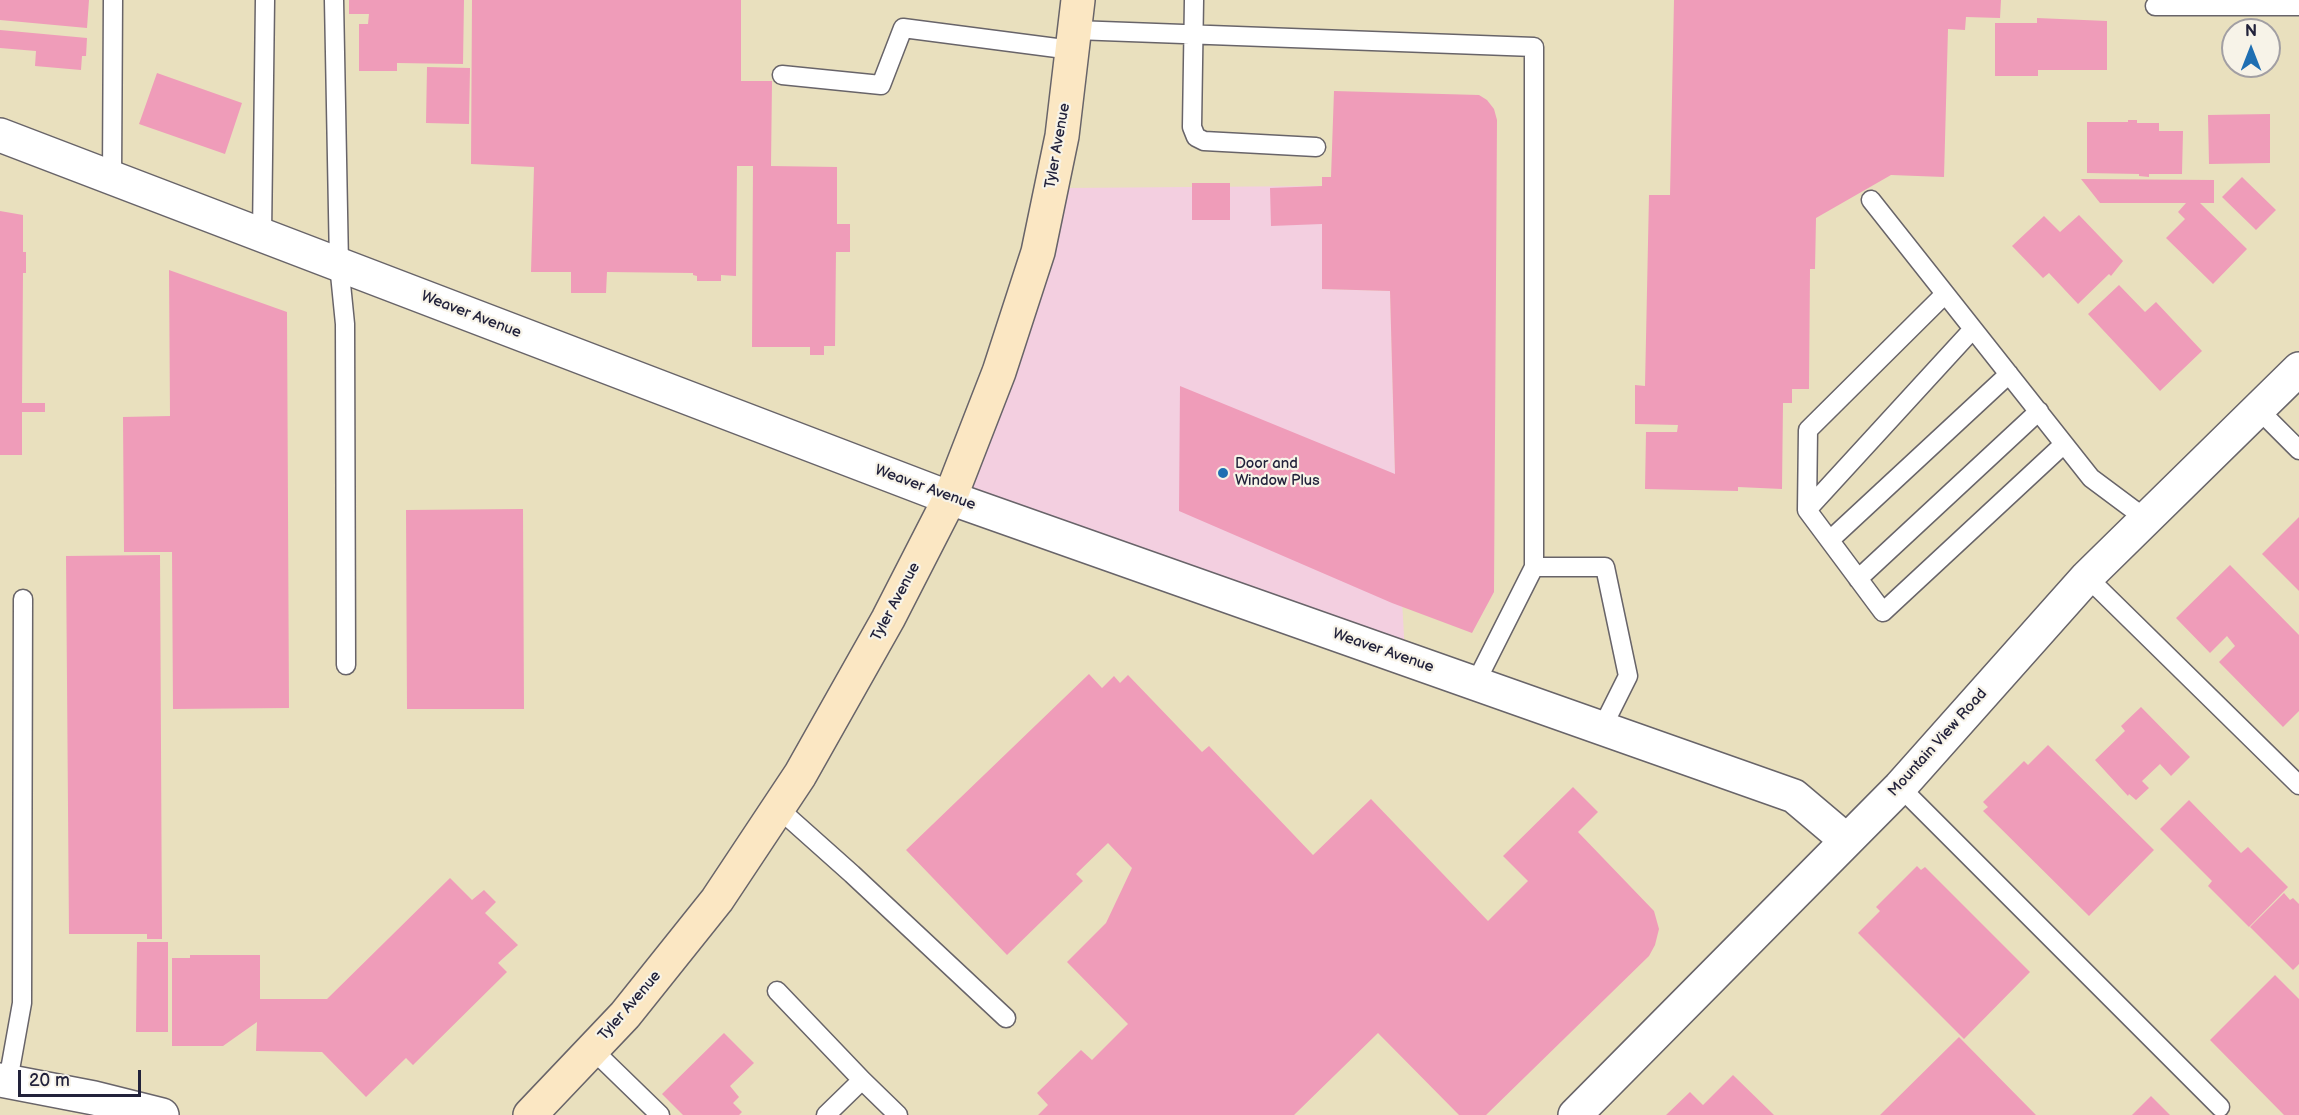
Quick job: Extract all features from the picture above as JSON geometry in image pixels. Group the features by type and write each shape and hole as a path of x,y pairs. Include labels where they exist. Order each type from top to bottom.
{"main road":[{"name":"Tyler Avenue","path":"530,1115 625,1015 717,900 800,775 888,619 950,498 999,372 1038,252 1062,136 1075,27"}],"street":[{"name":"Weaver Avenue","path":"0,135 950,498 1794,796 1846,840"},
{"name":"Mountain View Road","path":"1575,1115 1900,787 2087,577 2299,369"},
{"path":"4,1081 91,1106 162,1115"}],"lane":[{"path":"112,178 113,0"},
{"path":"262,235 266,0"},
{"path":"334,0 339,264 345,324 346,665"},
{"path":"1194,0 1192,127 1196,137 1204,141 1316,147"},
{"path":"2155,6 2299,6"},
{"path":"782,75 881,85 903,28 1075,27 1193,35 1534,47 1534,567 1475,684"},
{"path":"1871,200 2091,478 2146,519"},
{"path":"1945,294 1808,430 1807,510 1883,612 2064,444"},
{"path":"1807,510 1973,329"},
{"path":"1830,540 2009,374"},
{"path":"2258,409 2299,450"},
{"path":"1858,579 2039,411"},
{"path":"1534,567 1605,567 1628,676 1602,728"},
{"path":"2087,577 2299,785"},
{"path":"4,1081 22,1003 23,599"},
{"path":"1900,787 2220,1107"},
{"path":"778,808 1006,1018"},
{"path":"777,991 898,1115"},
{"path":"592,1049 660,1115"},
{"path":"826,1115 862,1080"}],"shaded area":[{"path":"1322,186 1322,289 1390,291 1395,474 1405,654 967,494 1062,188"}],"building":[{"path":"0,0 89,0 87,28 0,20"},
{"path":"349,0 464,0 463,64 397,63 397,71 359,71 359,24 368,24 369,14 349,14"},
{"path":"472,0 741,0 741,81 772,81 771,166 837,167 837,224 850,224 850,252 836,252 835,346 824,346 824,355 810,355 810,347 752,347 753,166 737,166 736,276 721,275 721,281 697,281 697,276 693,273 607,272 606,293 571,293 571,272 531,272 534,167 471,164"},
{"path":"1674,0 2001,0 2000,18 1966,17 1965,30 1948,29 1944,177 1891,175 1816,218 1815,269 1810,269 1809,389 1792,389 1792,403 1783,403 1782,489 1738,487 1738,491 1645,489 1646,432 1677,432 1678,425 1635,424 1635,385 1645,386 1649,195 1670,195"},
{"path":"2037,18 2107,21 2107,70 2038,70 2038,76 1995,76 1995,23 2037,23"},
{"path":"0,30 87,38 86,56 82,56 81,70 35,66 36,51 0,48"},
{"path":"427,67 470,68 469,124 426,123"},
{"path":"157,73 242,103 225,154 139,124"},
{"path":"1334,91 1479,95 1487,100 1494,109 1497,120 1494,592 1472,633 1392,603 1179,511 1180,386 1395,474 1390,291 1322,289 1322,224 1271,226 1270,188 1322,186 1322,177 1331,177"},
{"path":"2270,114 2270,163 2209,164 2208,115"},
{"path":"2128,120 2137,120 2137,123 2159,123 2159,131 2183,131 2182,174 2149,174 2149,177 2139,176 2139,174 2087,173 2087,122 2128,122"},
{"path":"2242,177 2276,210 2256,230 2222,197"},
{"path":"2081,179 2214,180 2214,203 2200,203 2247,249 2213,284 2166,238 2185,219 2178,212 2186,203 2100,203"},
{"path":"1192,183 1230,183 1230,220 1192,220"},
{"path":"0,211 23,215 23,252 26,252 26,273 23,273 22,403 45,403 45,412 22,412 22,455 0,455"},
{"path":"2079,215 2123,261 2111,276 2109,274 2078,304 2049,273 2043,278 2012,246 2044,216 2060,232"},
{"path":"169,270 287,312 289,708 173,709 172,552 124,552 123,417 170,416"},
{"path":"2119,285 2145,312 2156,302 2202,351 2160,391 2088,314"},
{"path":"523,509 524,709 407,709 406,510"},
{"path":"2299,517 2299,591 2262,554"},
{"path":"160,555 162,939 147,939 147,934 69,934 66,556"},
{"path":"2230,565 2299,635 2299,711 2283,727 2219,662 2235,646 2227,636 2210,653 2176,618"},
{"path":"1089,674 1102,688 1114,676 1120,683 1128,675 1202,752 1209,746 1313,855 1371,799 1488,921 1528,881 1503,856 1573,787 1598,812 1578,832 1654,911 1659,929 1655,945 1649,956 1486,1115 1459,1115 1378,1033 1294,1115 1038,1115 1048,1105 1037,1093 1081,1050 1092,1060 1128,1024 1067,962 1106,923 1132,868 1108,843 1076,874 1083,881 1007,955 906,850"},
{"path":"2141,707 2190,757 2171,776 2160,764 2142,781 2149,788 2136,800 2129,794 2128,796 2095,760 2125,731 2121,726"},
{"path":"2048,745 2154,850 2089,916 1983,811 1988,807 1983,802 2024,761 2028,765"},
{"path":"2189,800 2241,853 2248,847 2288,887 2249,927 2208,886 2212,881 2160,829"},
{"path":"1917,866 1921,870 1925,867 2030,972 1964,1039 1858,933 1880,911 1876,907"},
{"path":"450,878 472,900 484,890 496,902 485,913 518,945 498,963 507,972 413,1065 406,1058 366,1097 322,1052 256,1051 257,1022 223,1046 172,1046 172,958 190,958 190,955 260,955 260,999 327,999"},
{"path":"2284,893 2290,900 2293,898 2299,904 2299,964 2293,970 2250,927"},
{"path":"137,942 168,942 168,1032 136,1032"},
{"path":"2275,975 2299,999 2299,1115 2284,1115 2210,1040"},
{"path":"724,1033 754,1063 730,1086 739,1097 733,1103 742,1112 739,1115 683,1115 662,1094"},
{"path":"1959,1037 2036,1115 1880,1115"},
{"path":"1733,1075 1774,1115 1666,1115 1690,1092 1703,1105"},
{"path":"2151,1096 2170,1115 2132,1115"}],"place":[{"name":"Door and Window Plus","path":"1223,473"}]}
